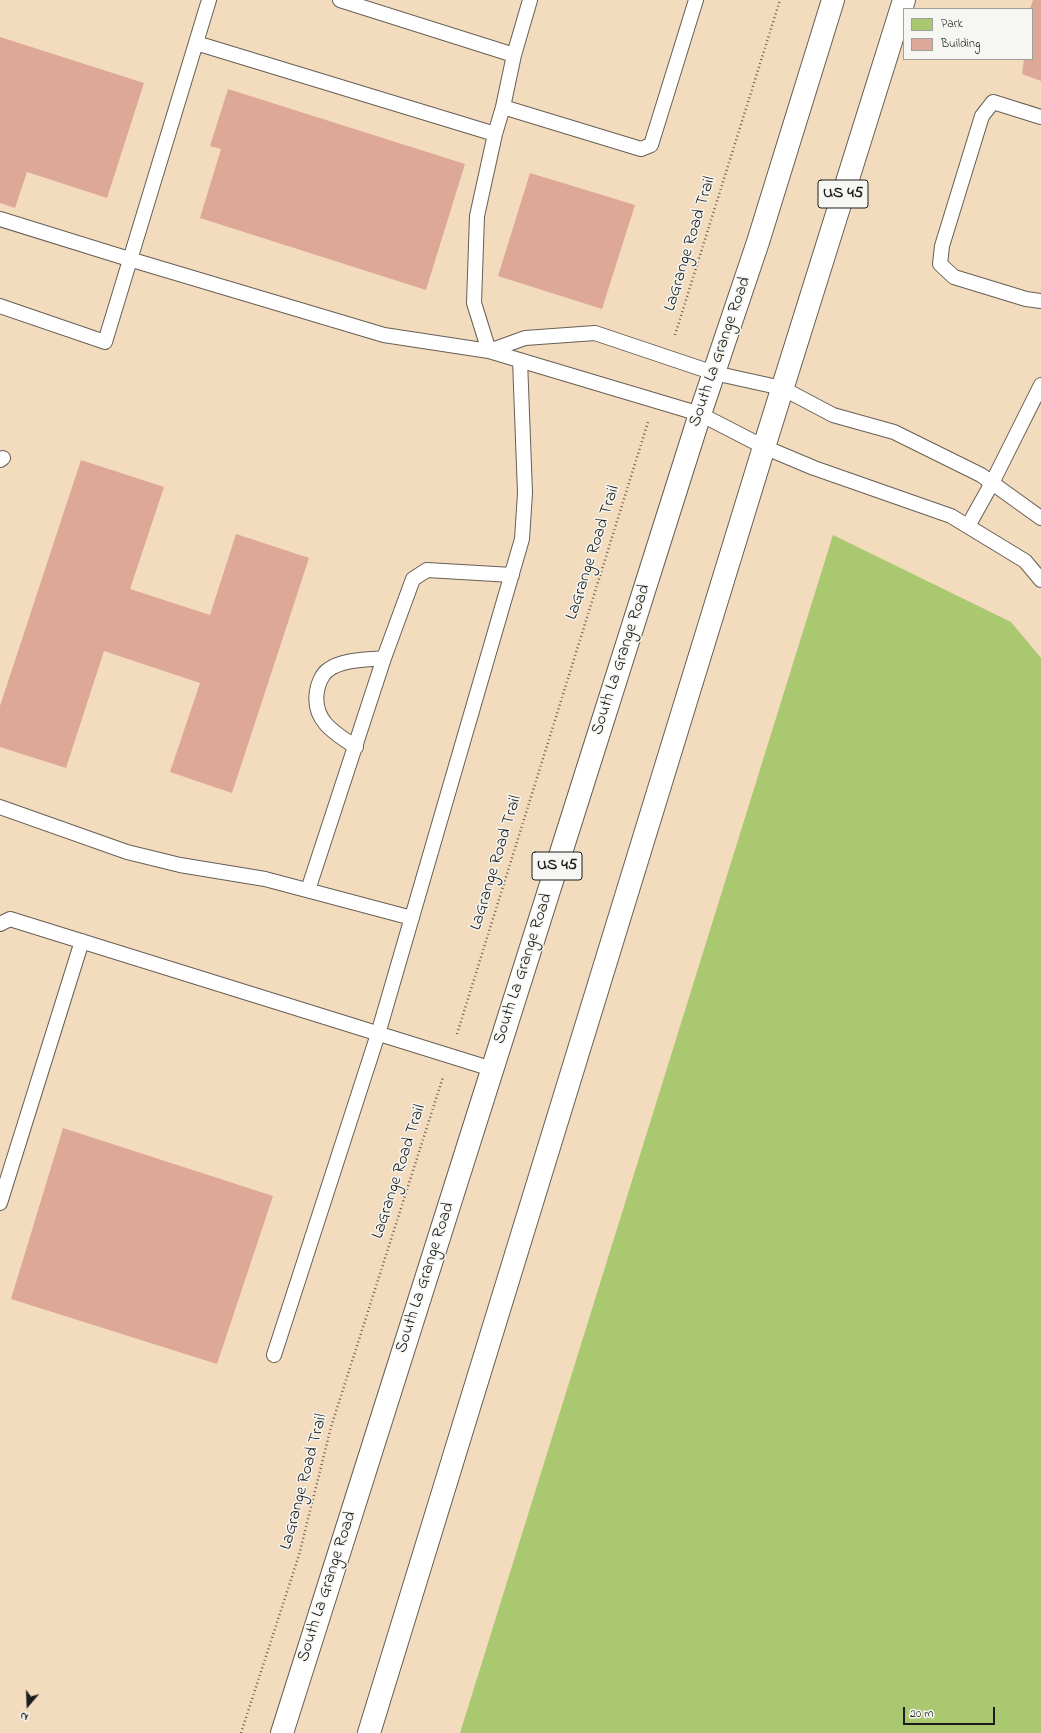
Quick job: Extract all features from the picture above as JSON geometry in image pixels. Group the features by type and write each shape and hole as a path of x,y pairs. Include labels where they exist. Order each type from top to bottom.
{"highway":[{"name":"South La Grange Road","path":"282,1733 700,414 761,235 833,0"},
{"name":"US 45","path":"369,1733 764,446 904,0"}],"lane":[{"path":"0,306 106,342 209,0"},
{"path":"340,0 514,55"},
{"path":"489,351 474,303 477,216 514,55 530,0"},
{"path":"503,107 526,112 641,149 651,145 696,0"},
{"path":"196,43 495,134"},
{"path":"1041,118 993,102 982,116 942,246 940,264 954,277 1026,299 1041,301"},
{"path":"0,219 384,335 489,351 700,414 764,446 814,468 951,516 1025,561 1041,580"},
{"path":"489,351 525,338 595,333 714,373 782,388 833,415 894,432 981,475 1041,518"},
{"path":"274,1355 378,1034 522,540 525,518 525,493 520,360"},
{"path":"968,526 992,483 1041,385"},
{"path":"308,890 384,658 413,579 427,570 512,575"},
{"path":"356,747 333,732 320,716 315,700 318,683 327,670 344,662 384,658"},
{"path":"0,808 127,852 180,865 265,879 412,918"},
{"path":"0,924 10,919 492,1069"},
{"path":"0,1203 82,942"}],"path":[{"name":"LaGrange Road Trail","path":"668,358 780,0"},
{"name":"LaGrange Road Trail","path":"241,1733 299,1556 331,1427 450,1056 655,401"}],"green space":[{"path":"833,535 1011,622 1041,658 1041,1733 460,1733"}],"building":[{"path":"1033,0 1041,0 1041,81 1022,74 1024,60 1033,60 1033,8 1030,8"},
{"path":"0,37 144,83 107,198 27,172 15,208 0,203"},
{"path":"228,89 465,164 426,290 200,218 221,149 210,146"},
{"path":"530,173 635,205 602,309 498,276"},
{"path":"81,460 164,487 130,589 210,615 236,534 309,558 232,793 170,772 200,683 104,651 66,768 0,747 0,706"},
{"path":"63,1128 273,1196 217,1364 11,1299"}]}
